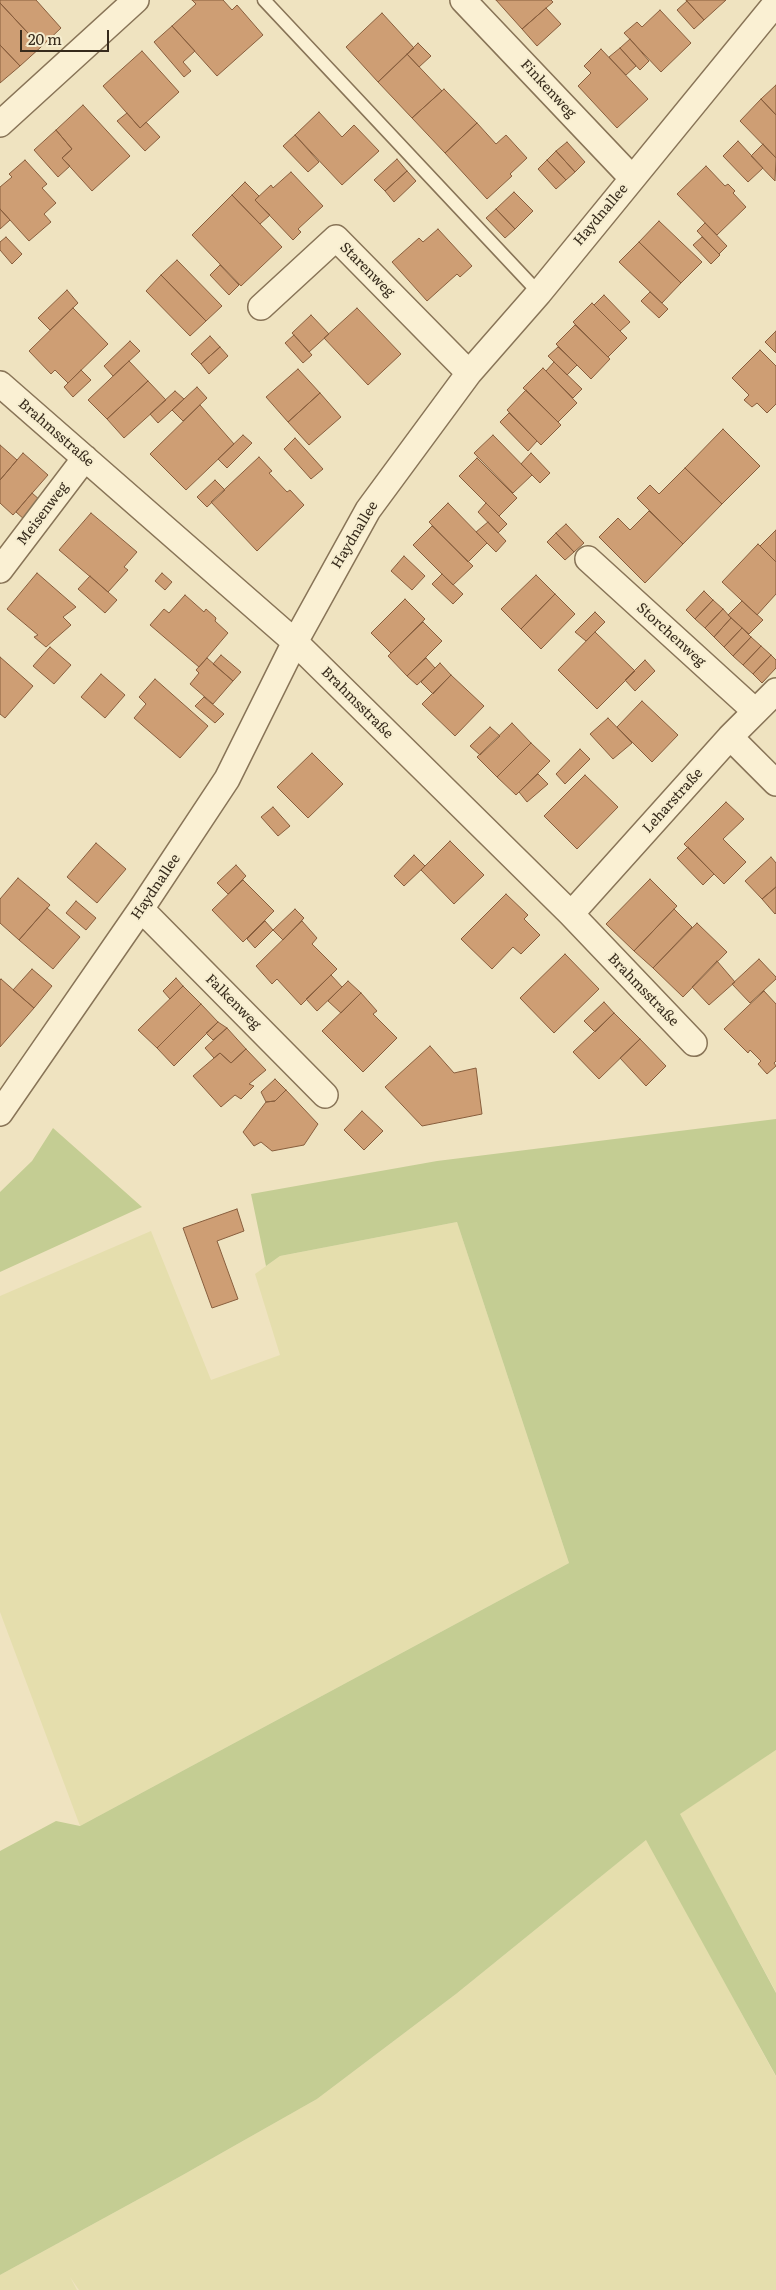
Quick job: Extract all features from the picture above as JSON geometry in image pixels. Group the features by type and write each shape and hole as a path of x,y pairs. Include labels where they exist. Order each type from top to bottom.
{"street":[{"path":"0,124 136,0"},
{"name":"Finkenweg","path":"464,0 632,178"},
{"name":"Haydnallee","path":"0,1113 228,779 295,642 368,510 469,373 539,293 776,3"},
{"name":"Starenweg","path":"261,306 336,238 469,373"},
{"name":"Brahmsstraße","path":"0,384 295,642 571,914 694,1043"},
{"name":"Meisenweg","path":"0,570 85,458"},
{"name":"Storchenweg","path":"588,559 755,711"},
{"name":"Leharstraße","path":"571,914 730,737 776,691"},
{"path":"730,737 776,783"},
{"name":"Falkenweg","path":"141,909 326,1095"}],"lane":[{"path":"264,0 539,293"}],"shaded area":[{"path":"457,1222 569,1563 80,1826 0,1612 0,1296 151,1231 211,1380 280,1355 255,1274 280,1256"},
{"path":"776,1750 776,1992 679,1814"},
{"path":"647,1839 776,2077 776,2290 79,2290 70,2277 77,2290 0,2290 0,2275 317,2099 456,1994"}],"green space":[{"path":"776,1119 776,1750 680,1814 776,1993 776,2076 646,1840 456,1994 317,2099 0,2275 0,1851 56,1821 80,1826 569,1563 457,1222 280,1256 266,1266 251,1194 437,1161"},
{"path":"53,1128 142,1207 0,1272 0,1192 32,1161"}],"building":[{"path":"0,0 36,0 61,28 41,47 0,3"},
{"path":"192,0 223,0 232,10 237,5 263,35 217,76 172,26 196,4"},
{"path":"496,0 551,0 553,2 522,29"},
{"path":"686,0 726,0 704,20"},
{"path":"687,1 704,20 694,29 677,10"},
{"path":"0,3 41,47 20,66 0,45"},
{"path":"546,8 561,24 537,46 522,29"},
{"path":"660,10 691,43 661,72 624,33 637,22 642,27"},
{"path":"382,13 414,48 378,82 346,47"},
{"path":"172,26 195,51 183,62 191,71 184,77 154,42"},
{"path":"630,39 649,61 640,70 620,48"},
{"path":"418,43 431,56 419,67 407,54"},
{"path":"0,45 20,66 0,83"},
{"path":"620,48 636,66 626,75 609,57"},
{"path":"601,49 648,99 617,128 578,86 591,73 584,66"},
{"path":"142,51 179,92 140,128 103,86"},
{"path":"407,54 442,91 412,118 378,82"},
{"path":"776,85 776,115 761,99"},
{"path":"444,89 477,123 445,153 412,118"},
{"path":"761,99 776,115 776,158 740,121"},
{"path":"83,105 130,156 92,191 62,158 72,149 56,130"},
{"path":"319,112 342,137 354,125 379,151 342,185 295,135"},
{"path":"127,113 140,128 146,122 160,137 145,151 117,121"},
{"path":"477,123 496,144 506,135 527,158 510,174 512,176 487,199 445,153"},
{"path":"56,130 72,149 62,158 70,166 58,177 34,150"},
{"path":"295,135 319,162 308,172 283,146"},
{"path":"738,141 763,168 748,182 723,156"},
{"path":"567,142 585,162 575,172 556,151"},
{"path":"763,144 776,158 775,181 751,156"},
{"path":"556,151 575,172 566,180 547,160"},
{"path":"397,159 407,171 385,191 374,180"},
{"path":"25,160 47,184 42,188 56,203 44,214 51,222 29,241 0,209 0,187 12,177 9,174"},
{"path":"547,160 566,180 556,189 538,169"},
{"path":"706,166 725,186 728,184 735,191 733,193 746,207 717,235 677,194"},
{"path":"407,171 416,181 394,202 385,191"},
{"path":"291,172 323,206 298,229 301,232 293,240 255,200 271,185 273,188"},
{"path":"245,182 259,196 255,200 270,215 260,224 232,195"},
{"path":"514,192 533,211 515,229 496,209"},
{"path":"232,195 282,247 241,286 192,235"},
{"path":"0,209 10,220 0,229"},
{"path":"496,209 515,229 505,238 486,218"},
{"path":"659,221 702,262 681,283 639,242"},
{"path":"705,223 727,246 719,254 697,231"},
{"path":"438,229 472,266 460,277 457,274 427,301 392,262 419,238 423,242"},
{"path":"6,237 22,254 12,264 0,250 0,242"},
{"path":"702,237 720,255 711,264 693,245"},
{"path":"639,242 681,283 662,303 619,262"},
{"path":"177,260 222,306 206,321 161,275"},
{"path":"220,265 239,285 229,295 210,275"},
{"path":"161,275 206,321 190,336 146,291"},
{"path":"67,290 78,303 50,330 38,318"},
{"path":"650,292 668,309 659,318 641,301"},
{"path":"604,295 630,322 620,331 594,305"},
{"path":"592,303 627,338 608,357 573,322"},
{"path":"73,308 108,344 68,383 55,370 51,374 29,351"},
{"path":"357,308 401,354 368,385 324,338"},
{"path":"311,315 329,334 309,352 292,333"},
{"path":"575,325 610,359 591,379 556,344"},
{"path":"776,331 776,353 765,342"},
{"path":"294,335 312,355 303,363 285,343"},
{"path":"210,336 220,347 201,364 191,354"},
{"path":"130,341 140,351 113,376 104,366"},
{"path":"220,347 228,356 209,374 201,364"},
{"path":"558,347 577,365 567,375 548,356"},
{"path":"760,350 776,366 776,404 767,413 757,403 752,407 744,400 749,395 732,378"},
{"path":"129,361 148,381 107,419 88,400"},
{"path":"554,362 582,389 573,398 546,371"},
{"path":"543,368 577,403 558,422 523,388"},
{"path":"298,369 320,393 288,422 266,397"},
{"path":"81,370 91,380 73,397 64,387"},
{"path":"148,381 166,400 124,438 107,419"},
{"path":"197,387 207,398 183,421 172,410"},
{"path":"526,390 561,425 541,445 507,410"},
{"path":"175,391 184,399 158,423 150,414"},
{"path":"320,393 341,417 309,445 288,422"},
{"path":"200,405 234,444 186,490 150,454"},
{"path":"509,413 537,441 528,451 500,422"},
{"path":"723,429 760,466 722,504 685,468"},
{"path":"243,435 252,443 227,468 218,459"},
{"path":"493,435 532,475 513,493 474,453"},
{"path":"295,438 323,469 311,479 284,449"},
{"path":"0,445 17,460 0,480"},
{"path":"23,453 48,475 13,515 0,503 0,480"},
{"path":"531,453 550,473 540,483 521,464"},
{"path":"259,457 272,471 269,473 287,492 290,490 304,505 257,551 211,502"},
{"path":"477,458 517,498 499,516 459,476"},
{"path":"685,468 722,504 683,544 637,498 650,485 659,494"},
{"path":"215,480 225,490 207,507 197,497"},
{"path":"32,493 41,501 25,520 16,512"},
{"path":"448,503 487,543 468,562 429,522"},
{"path":"486,503 507,524 498,533 478,512"},
{"path":"649,511 683,544 645,583 599,537 618,518 630,530"},
{"path":"91,513 137,552 124,567 128,570 108,592 59,550"},
{"path":"488,522 506,541 496,552 476,532"},
{"path":"566,524 584,543 574,552 556,533"},
{"path":"432,526 473,566 453,585 413,545"},
{"path":"776,530 776,562 760,546"},
{"path":"556,533 574,552 565,560 547,542"},
{"path":"758,544 776,562 776,594 757,615 722,582"},
{"path":"404,556 425,576 412,590 391,571"},
{"path":"37,573 76,607 63,617 71,625 46,647 34,637 38,635 7,609"},
{"path":"162,573 172,582 165,590 155,581"},
{"path":"442,574 463,594 453,604 432,584"},
{"path":"536,575 555,594 521,629 501,609"},
{"path":"90,576 117,600 105,613 78,589"},
{"path":"704,591 713,600 695,619 686,610"},
{"path":"555,594 575,614 541,649 521,629"},
{"path":"185,595 204,612 206,609 228,633 199,667 150,625 164,609 169,613"},
{"path":"405,599 425,619 391,653 371,633"},
{"path":"713,600 723,609 705,628 695,619"},
{"path":"742,601 763,620 749,634 728,615"},
{"path":"723,609 731,618 714,637 705,628"},
{"path":"595,612 605,622 586,641 575,632"},
{"path":"731,618 742,628 724,647 714,637"},
{"path":"423,622 442,641 407,676 388,656"},
{"path":"742,628 751,637 733,656 724,647"},
{"path":"595,632 635,671 597,709 558,670"},
{"path":"751,637 761,646 743,665 733,656"},
{"path":"761,646 771,655 753,674 743,665"},
{"path":"50,647 71,665 54,684 33,666"},
{"path":"221,655 241,672 233,681 213,664"},
{"path":"771,655 776,660 776,668 762,683 753,674"},
{"path":"0,657 33,686 5,718 0,714"},
{"path":"207,658 233,681 213,704 190,684 199,673 196,670"},
{"path":"426,658 435,668 417,685 407,676"},
{"path":"645,660 655,671 635,691 625,680"},
{"path":"440,663 451,675 433,694 421,682"},
{"path":"101,674 125,695 105,718 81,697"},
{"path":"451,675 484,706 455,736 422,704"},
{"path":"155,679 208,726 180,758 134,718 146,704 139,697"},
{"path":"204,697 224,714 215,723 195,706"},
{"path":"642,701 678,735 652,762 617,727"},
{"path":"608,718 632,743 613,759 590,734"},
{"path":"512,723 531,743 497,777 477,757"},
{"path":"490,727 500,736 480,755 470,746"},
{"path":"531,743 550,761 516,795 497,777"},
{"path":"580,749 590,759 565,784 556,774"},
{"path":"312,753 343,784 308,818 277,787"},
{"path":"538,774 548,784 527,802 519,792"},
{"path":"585,775 618,807 577,849 544,816"},
{"path":"726,802 744,819 723,839 746,862 724,884 684,844"},
{"path":"273,807 290,826 278,836 261,817"},
{"path":"450,841 484,875 454,904 421,870"},
{"path":"96,843 126,869 97,903 67,877"},
{"path":"688,847 714,874 703,885 677,858"},
{"path":"414,855 425,866 404,886 394,876"},
{"path":"771,857 776,863 776,887 762,899 745,881"},
{"path":"236,865 246,876 228,894 217,883"},
{"path":"18,878 50,905 19,940 0,923 0,899"},
{"path":"650,879 677,906 634,951 606,924"},
{"path":"243,880 274,911 243,942 212,910"},
{"path":"776,887 776,913 775,914 762,899"},
{"path":"506,894 528,915 524,919 540,935 521,954 513,947 492,969 461,939"},
{"path":"76,901 96,918 86,930 66,913"},
{"path":"47,908 80,937 53,969 19,940"},
{"path":"295,909 304,918 283,940 273,930"},
{"path":"674,909 692,927 653,968 634,951"},
{"path":"265,921 273,930 255,948 247,939"},
{"path":"302,921 317,938 312,944 337,969 301,1005 277,979 272,984 256,966"},
{"path":"697,923 727,952 683,997 653,968"},
{"path":"565,954 599,989 554,1033 520,998"},
{"path":"759,959 776,979 750,1003 732,984"},
{"path":"717,961 735,982 709,1005 692,987"},
{"path":"32,969 52,986 34,1008 13,990"},
{"path":"331,975 342,987 317,1011 306,999"},
{"path":"176,978 183,986 170,999 163,991"},
{"path":"0,980 34,1008 0,1047"},
{"path":"348,981 361,993 341,1013 328,1001"},
{"path":"183,986 201,1004 157,1048 138,1030"},
{"path":"764,991 776,1004 776,1061 774,1063 776,1066 767,1074 758,1064 761,1061 750,1050 748,1053 724,1029"},
{"path":"361,993 377,1011 373,1014 397,1038 363,1072 322,1031"},
{"path":"604,1002 614,1013 595,1032 584,1021"},
{"path":"201,1004 218,1022 174,1066 157,1048"},
{"path":"614,1013 640,1039 599,1079 573,1052"},
{"path":"218,1022 227,1028 213,1040 206,1033"},
{"path":"227,1028 246,1049 231,1063 220,1053 214,1058 205,1048"},
{"path":"640,1039 666,1066 646,1086 620,1058"},
{"path":"430,1046 454,1073 476,1068 482,1114 422,1126 385,1087"},
{"path":"246,1049 266,1070 249,1084 254,1086 241,1099 235,1095 221,1107 193,1076 220,1053 231,1063"},
{"path":"275,1079 286,1090 275,1101 266,1102 261,1092"},
{"path":"286,1090 318,1124 304,1145 272,1151 261,1142 254,1146 243,1132 266,1102 275,1101"},
{"path":"362,1111 383,1131 364,1150 344,1130"},
{"path":"237,1209 244,1231 217,1241 238,1299 212,1308 183,1228"}]}
